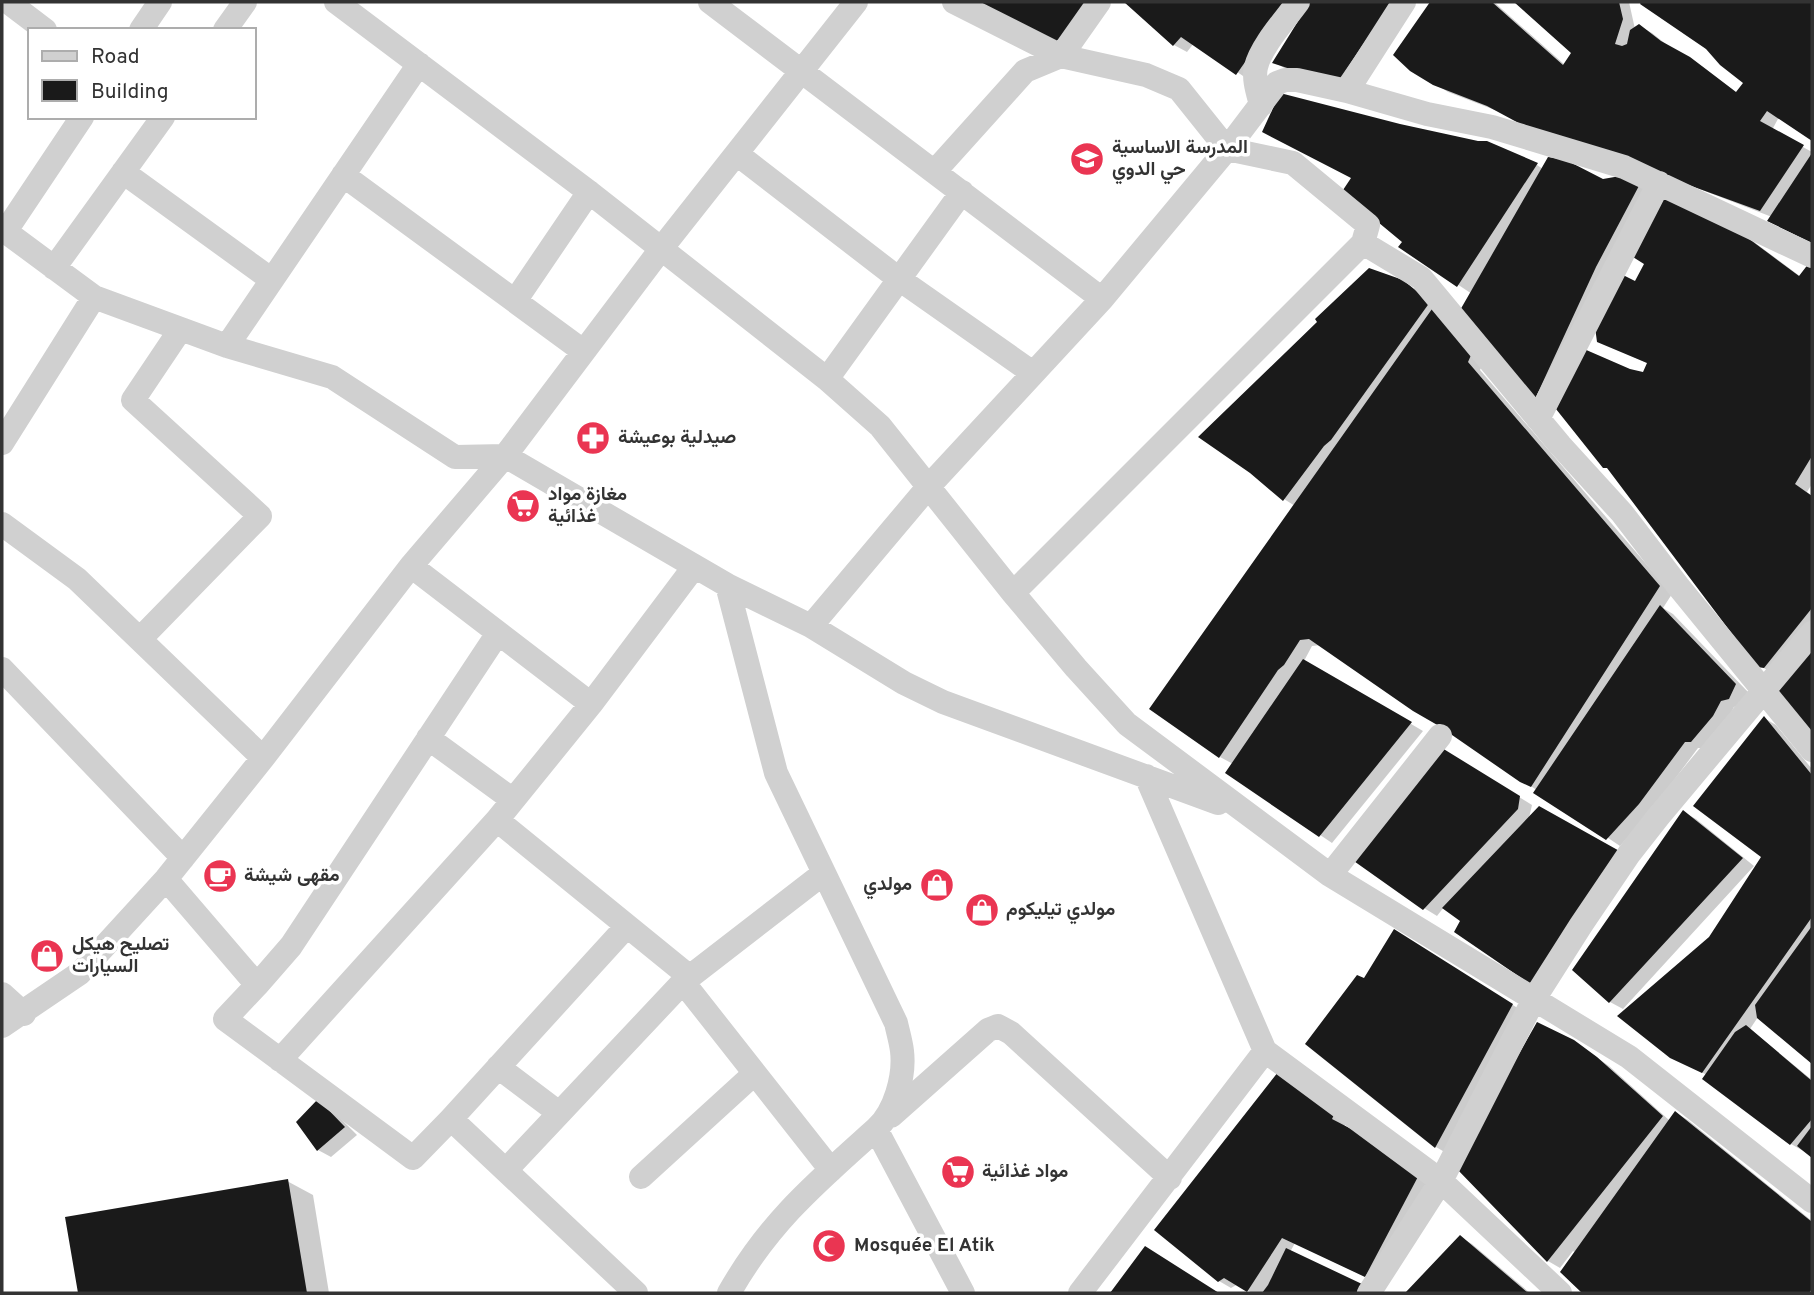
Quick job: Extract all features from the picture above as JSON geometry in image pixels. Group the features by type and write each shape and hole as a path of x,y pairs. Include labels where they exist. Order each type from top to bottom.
{"street":[{"path":"8,2 43,28"},
{"path":"142,28 160,2"},
{"path":"226,28 245,2"},
{"path":"336,2 589,192 827,379 880,426 1013,593 1127,724 1330,876 1629,1057 1812,1200"},
{"path":"710,2 1102,299"},
{"path":"2,1027 80,973 166,879 411,566 505,456 583,351 856,2"},
{"path":"954,2 1060,55 1146,75 1179,89 1227,149 1293,163 1368,225 1363,243 1013,593"},
{"path":"935,171 1025,71 1060,55 1099,2"},
{"path":"1261,105 1255,82 1256,67 1263,51 1298,2"},
{"path":"1347,90 1404,2"},
{"path":"227,346 419,64"},
{"path":"811,626 929,486 1102,299 1227,149 1278,83 1285,80 1347,90 1427,114 1492,127 1624,167 1812,256"},
{"path":"81,119 3,231 94,297 227,346 332,377 455,457 505,456 694,567 811,626 904,683 943,702 1242,812"},
{"path":"54,268 162,119"},
{"path":"737,155 899,279 1033,373"},
{"path":"123,172 272,280"},
{"path":"344,175 583,351"},
{"path":"1538,419 1659,183"},
{"path":"515,301 589,192"},
{"path":"827,379 962,192"},
{"path":"1363,243 1421,278 1538,419 1622,513 1812,750"},
{"path":"2,443 94,297"},
{"path":"140,639 260,516 133,400 180,330"},
{"path":"2,524 77,579 263,758"},
{"path":"411,566 591,704"},
{"path":"281,1060 497,820 591,704 694,567"},
{"path":"727,585 776,773 890,1011 898,1033 902,1053 899,1090 880,1126"},
{"path":"498,633 291,946 225,1019 413,1158 627,926"},
{"path":"1370,1293 1441,1181 1534,999 1629,854 1812,633"},
{"path":"2,669 183,858"},
{"path":"1330,876 1440,736"},
{"path":"428,738 513,800"},
{"path":"1146,776 1265,1051 1441,1181 1560,1293"},
{"path":"497,820 627,926 686,979 754,1074 831,1170"},
{"path":"506,1170 686,979 824,873"},
{"path":"166,879 257,985"},
{"path":"2,994 24,1014"},
{"path":"729,1293 768,1232 796,1201 988,1030 998,1026 1012,1033 1170,1178"},
{"path":"1080,1293 1265,1051"},
{"path":"498,1067 559,1113"},
{"path":"642,1177 754,1074"},
{"path":"451,1119 636,1293"},
{"path":"880,1126 963,1293"}],"building":[{"path":"970,2 1095,2 1067,43 1042,40"},
{"path":"1124,2 1287,2 1236,75 1181,37 1173,46"},
{"path":"1310,2 1392,2 1336,84 1272,63"},
{"path":"1430,2 1492,2 1563,65 1571,53 1514,2 1619,2 1623,19 1615,44 1627,44 1630,30 1639,24 1661,41 1690,57 1736,92 1743,83 1720,65 1706,49 1640,4 1641,2 1812,2 1812,141 1767,111 1760,121 1804,145 1760,211 1653,172 1550,140 1487,106 1433,85 1410,71 1393,55"},
{"path":"1280,93 1400,124 1487,141 1538,163 1457,287 1398,247 1402,242 1355,203 1343,190 1351,178 1262,132"},
{"path":"1812,153 1812,243 1767,221"},
{"path":"1548,157 1566,160 1603,179 1626,175 1641,182 1596,267 1535,399 1459,312"},
{"path":"1661,190 1733,227 1799,276 1809,263 1812,264 1812,456 1795,484 1812,496 1812,608 1764,668 1757,667 1607,468 1603,468 1556,409 1584,349 1643,372 1647,363 1597,342 1595,327 1617,272 1635,281 1644,264 1625,252"},
{"path":"1369,268 1403,280 1430,302 1331,440 1283,501 1250,473 1198,437"},
{"path":"1432,309 1472,353 1468,362 1660,586 1531,787 1413,711 1309,639 1300,640 1219,758 1149,709"},
{"path":"1660,605 1736,684 1729,699 1721,701 1713,716 1691,742 1685,742 1639,804 1606,840 1533,793"},
{"path":"1812,644 1812,739 1774,699 1800,650"},
{"path":"1303,659 1412,722 1319,837 1225,773"},
{"path":"1764,716 1812,775 1812,917 1702,1073 1670,1058 1617,1016 1709,937 1761,857 1693,806"},
{"path":"1442,748 1520,796 1518,809 1423,910 1351,859"},
{"path":"1539,806 1623,853 1533,986 1454,932 1460,921 1442,908"},
{"path":"1683,810 1743,858 1609,1003 1572,970"},
{"path":"1812,926 1812,1064 1757,1018 1755,1005"},
{"path":"1394,929 1513,1004 1435,1148 1305,1044 1357,975 1364,978"},
{"path":"1537,1022 1574,1040 1597,1057 1663,1116 1547,1262 1455,1167"},
{"path":"1746,1025 1812,1081 1812,1119 1790,1145 1702,1079 1735,1032"},
{"path":"1282,1067 1338,1106 1332,1119 1388,1148 1421,1171 1365,1277 1282,1238 1247,1292 1224,1278 1218,1282 1154,1230"},
{"path":"318,1099 345,1127 317,1151 296,1122"},
{"path":"1675,1111 1812,1222 1812,1289 1809,1293 1582,1293 1560,1272"},
{"path":"1812,1126 1812,1158 1797,1146"},
{"path":"288,1179 307,1293 78,1293 65,1217"},
{"path":"1460,1235 1528,1293 1405,1293"},
{"path":"1145,1246 1219,1293 1110,1293"},
{"path":"1286,1248 1362,1284 1356,1293 1262,1293"}],"place":[{"name":"المدرسة الاساسية حي الدوي","path":"1087,159"},
{"name":"صيدلية بوعيشة","path":"593,438"},
{"name":"مغازة مواد غذائية","path":"523,506"},
{"name":"مقهى شيشة","path":"220,876"},
{"name":"مولدي","path":"937,885"},
{"name":"مولدي تيليكوم","path":"982,910"},
{"name":"تصليح هيكل السيارات","path":"47,956"},
{"name":"مواد غذائية","path":"958,1172"},
{"name":"Mosquée El Atik","path":"829,1246"}]}
